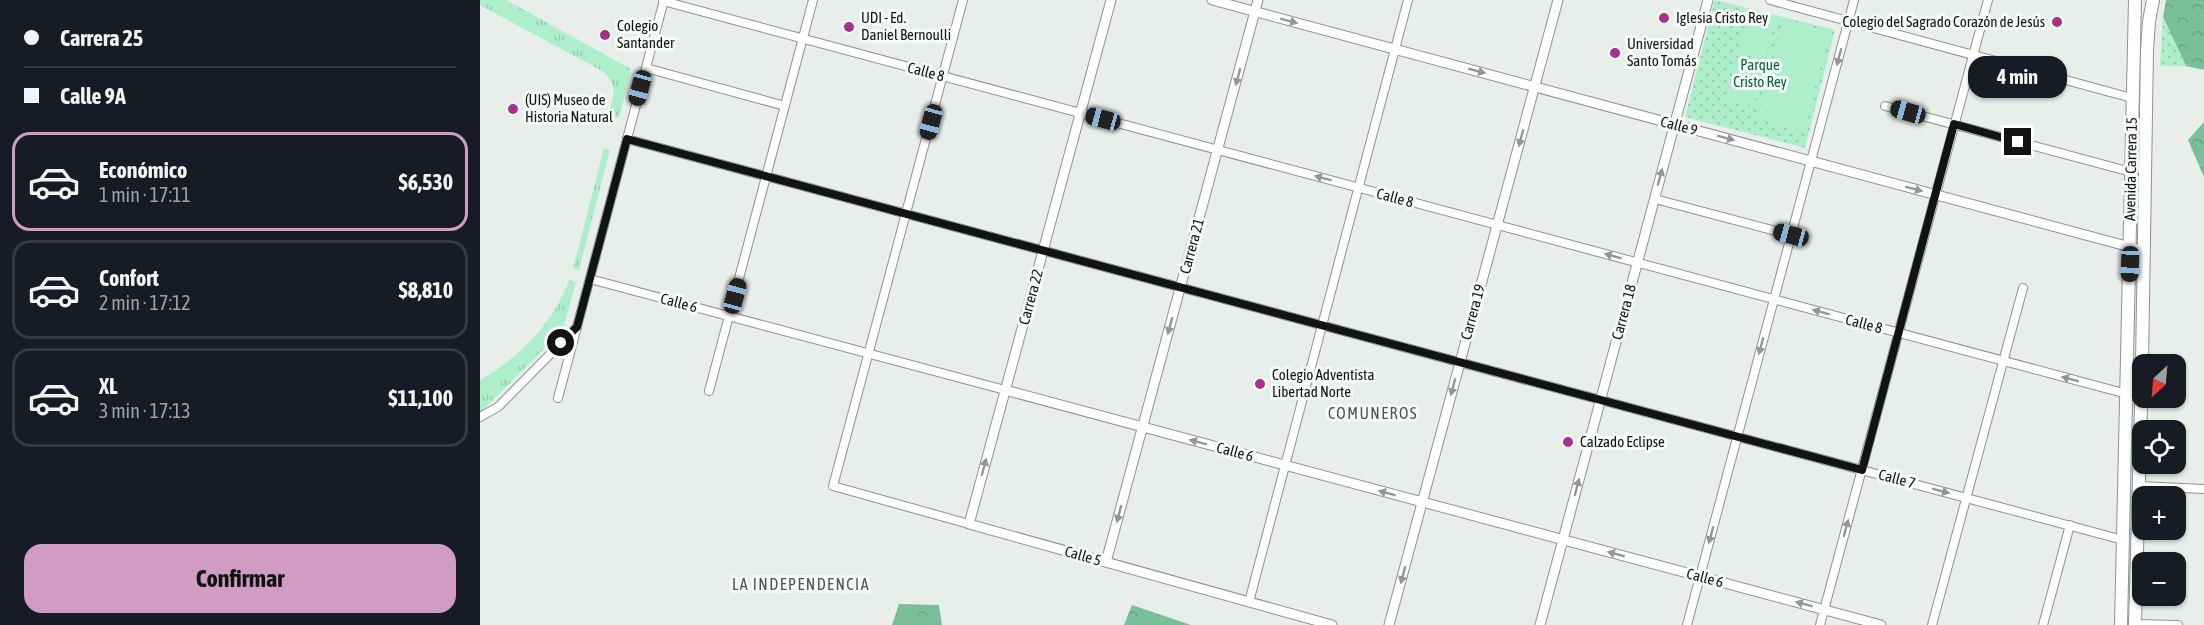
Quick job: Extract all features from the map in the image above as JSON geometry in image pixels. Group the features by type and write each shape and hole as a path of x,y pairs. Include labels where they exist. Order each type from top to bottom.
{"main road":[{"name":"Avenida Carrera 15","path":"2121,625 2135,0"},
{"name":"Avenida Carrera 15","path":"2142,354 2147,50 2153,0"},
{"name":"Avenida Carrera 15","path":"2139,486 2141,408"},
{"name":"Avenida Carrera 15","path":"2135,625 2137,540"}],"street":[{"path":"709,391 813,0"},
{"path":"868,354 963,0"},
{"name":"Carrera 22","path":"969,524 1111,0"},
{"name":"Calle 9","path":"1212,0 2145,251"},
{"name":"Carrera 21","path":"1106,562 1258,0"},
{"path":"1250,602 1408,0"},
{"name":"Carrera 19","path":"1389,625 1558,0"},
{"name":"Carrera 18","path":"1540,625 1708,0"},
{"path":"1770,0 2132,98"},
{"path":"1687,625 1854,0"},
{"path":"1820,625 1988,0"},
{"path":"558,398 663,1"},
{"name":"Calle 8","path":"663,1 2127,394"},
{"path":"646,68 785,106"},
{"path":"1885,105 2131,172"},
{"name":"Calle 7","path":"627,139 2123,540"},
{"path":"1654,199 1791,235"},
{"name":"Calle 6","path":"590,279 1881,625"},
{"path":"1932,625 2023,288"},
{"path":"480,417 492,412 577,327"},
{"name":"Calle 5","path":"868,354 833,486 1332,625"},
{"path":"2186,488 2204,489"},
{"path":"2043,625 2070,525"},
{"path":"2135,625 2178,625"}],"green space":[{"path":"480,0 506,0 631,69 619,118 609,116 613,88 609,77 604,72 480,5"},
{"name":"Parque Cristo Rey","path":"1715,0 1835,30 1805,148 1685,117"},
{"path":"2166,0 2204,0 2204,70 2186,66 2163,17"},
{"path":"1749,11 1776,18 1765,60 1738,53"},
{"path":"2163,17 2186,66 2160,66"},
{"path":"1784,20 1830,32 1803,131 1757,118"},
{"path":"1737,57 1764,64 1753,106 1726,99"},
{"path":"2204,122 2204,177 2188,140"},
{"path":"604,148 610,150 579,270 573,269"},
{"path":"569,280 576,282 563,330 480,413 480,380 509,361 534,338 554,311"},
{"path":"899,604 939,605 942,625 892,625"},
{"path":"1132,605 1191,625 1124,625"}],"place":[{"name":"Iglesia Cristo Rey","path":"1664,18"},
{"name":"Colegio del Sagrado Corazón de Jesús","path":"2057,22"},
{"name":"UDI - Ed. Daniel Bernoulli","path":"849,27"},
{"name":"Colegio Santander","path":"605,35"},
{"name":"Universidad Santo Tomás","path":"1615,53"},
{"name":"(UIS) Museo de Historia Natural","path":"513,109"},
{"name":"Colegio Adventista Libertad Norte","path":"1260,384"},
{"name":"Calzado Eclipse","path":"1568,442"}],"district":[{"name":"COMUNEROS","path":"1373,413"},
{"name":"LA INDEPENDENCIA","path":"801,584"}],"route":[{"path":"561,343 577,327 627,139 1862,470 1954,124 2018,142"}]}
